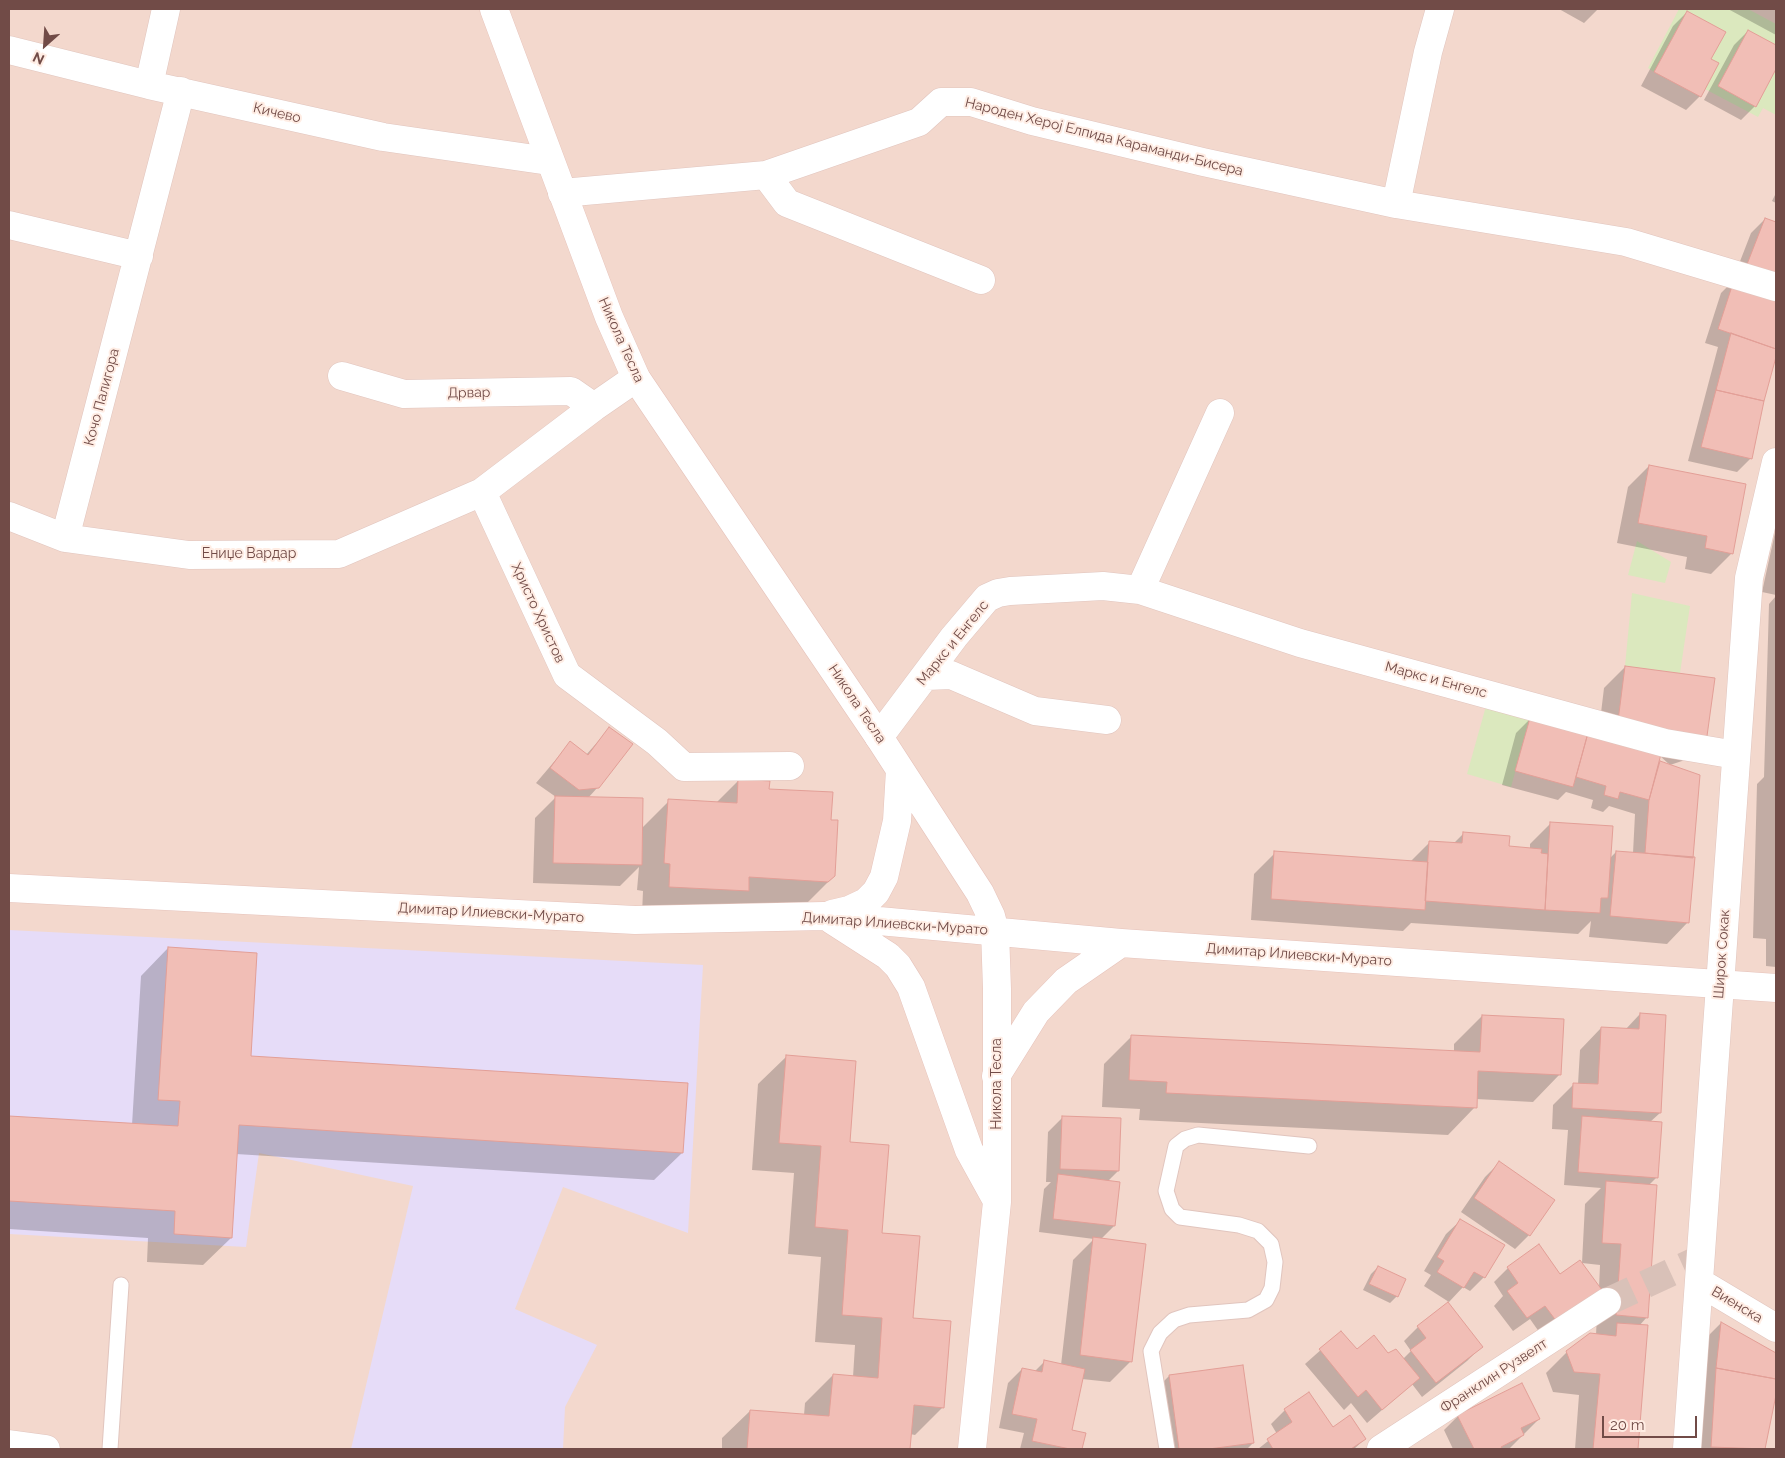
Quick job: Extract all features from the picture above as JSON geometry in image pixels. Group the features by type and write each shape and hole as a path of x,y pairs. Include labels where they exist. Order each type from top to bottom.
{"street":[{"path":"149,85 166,9"},
{"name":"Никола Тесла","path":"494,9 549,161 609,317 636,378 879,737 983,898 991,916 995,931 997,990 998,1202 969,1444"},
{"path":"1396,204 1428,52 1440,9"},
{"name":"Кичево","path":"9,50 149,85 383,137 549,161"},
{"name":"Кочо Палигора","path":"65,538 181,91"},
{"name":"Народен Херој Елпида Караманди-Бисера","path":"562,193 766,175 919,122 941,102 971,102 1032,121 1396,204 1626,242 1776,287"},
{"path":"766,175 787,203 981,280"},
{"path":"9,225 139,256"},
{"name":"Дрвар","path":"342,376 404,394 572,391 594,407"},
{"path":"482,492 594,407 636,378"},
{"path":"1140,590 1220,412"},
{"name":"Широк Сокак","path":"1687,1449 1750,578 1776,462"},
{"name":"Ениџе Вардар","path":"9,516 65,538 190,555 339,554 482,492"},
{"name":"Христо Христов","path":"482,492 567,675 657,742 684,767 790,766"},
{"name":"Маркс и Енгелс","path":"879,737 981,605 993,595 1081,586 1124,587 1140,590 1300,643 1665,743 1736,755"},
{"path":"926,676 951,675 1035,711 1107,720"},
{"path":"824,916 849,910 866,902 876,892 884,877 897,821 900,770"},
{"name":"Димитар Илиевски-Мурато","path":"9,888 635,920 824,916 1121,942 1776,988"},
{"path":"824,916 850,930 888,956 898,966 911,987 969,1150 998,1202"},
{"path":"996,1076 1036,1012 1066,982 1121,942"},
{"name":"Виенска","path":"1699,1282 1776,1328"},
{"name":"Франклин Рузвелт","path":"1381,1449 1608,1302"},
{"path":"9,1444 46,1449"}],"lane":[{"path":"1167,1449 1151,1351 1160,1333 1174,1320 1189,1315 1248,1310 1266,1300 1272,1288 1275,1262 1271,1244 1258,1230 1239,1224 1180,1217 1172,1208 1166,1191 1176,1146 1185,1139 1198,1135 1309,1146"},
{"path":"110,1449 122,1285"}],"shaded area":[{"path":"9,9 1776,9 1776,1449 9,1449"},
{"path":"9,930 703,965 688,1233 563,1187 515,1309 597,1345 565,1407 563,1449 351,1449 413,1186 259,1153 246,1247 9,1234"}],"green space":[{"path":"1679,9 1748,9 1776,24 1776,45 1748,30 1718,86 1756,107 1776,69 1776,115 1763,108 1758,117 1705,89 1711,59 1726,32 1687,11 1654,72 1648,68"},
{"path":"1637,541 1671,562 1665,583 1628,575"},
{"path":"1632,593 1690,606 1680,673 1625,666"},
{"path":"1486,706 1530,718 1511,787 1467,774"}],"building":[{"path":"1687,11 1726,32 1711,59 1719,63 1701,97 1654,72"},
{"path":"1748,30 1776,45 1776,69 1756,107 1718,86"},
{"path":"1765,218 1776,222 1776,283 1744,272"},
{"path":"1735,277 1776,291 1776,349 1718,329"},
{"path":"1731,333 1776,349 1776,357 1764,401 1716,390"},
{"path":"1716,390 1764,401 1752,459 1701,447"},
{"path":"1649,465 1746,484 1733,554 1705,548 1707,536 1638,523"},
{"path":"1625,666 1715,678 1707,736 1681,735 1618,721"},
{"path":"1530,718 1588,733 1573,787 1515,771"},
{"path":"609,727 633,744 599,788 579,790 550,768 570,741 588,755"},
{"path":"1588,733 1661,754 1649,800 1620,792 1618,799 1604,795 1606,786 1576,777"},
{"path":"1660,761 1700,775 1693,858 1645,853 1649,800"},
{"path":"738,779 770,781 769,789 833,792 831,820 838,820 835,876 828,882 749,877 749,891 669,887 670,864 664,863 668,799 737,803"},
{"path":"555,796 643,798 642,865 553,863"},
{"path":"1550,822 1613,826 1608,898 1601,898 1600,913 1545,910"},
{"path":"1463,832 1510,836 1509,846 1542,849 1541,853 1548,854 1545,910 1425,901 1429,841 1462,843"},
{"path":"1274,851 1428,862 1425,910 1271,899"},
{"path":"1616,851 1695,857 1689,923 1610,916"},
{"path":"168,947 257,953 251,1056 688,1083 683,1153 239,1125 232,1238 174,1234 175,1211 9,1201 9,1116 178,1126 180,1101 158,1100"},
{"path":"1640,1013 1666,1015 1661,1113 1572,1108 1573,1083 1598,1084 1601,1027 1639,1029"},
{"path":"1482,1015 1564,1019 1561,1075 1478,1071 1477,1108 1166,1093 1167,1082 1129,1080 1131,1035 1480,1052"},
{"path":"786,1055 856,1061 850,1142 889,1145 882,1233 920,1236 913,1318 951,1321 944,1408 914,1405 910,1449 747,1449 750,1410 829,1416 833,1374 878,1378 882,1318 842,1315 848,1230 815,1227 821,1146 779,1143"},
{"path":"1062,1116 1121,1118 1119,1171 1060,1169"},
{"path":"1582,1116 1662,1122 1658,1178 1578,1172"},
{"path":"1499,1161 1555,1200 1530,1236 1474,1198"},
{"path":"1058,1174 1120,1182 1115,1226 1053,1219"},
{"path":"1606,1181 1657,1185 1648,1318 1616,1315 1621,1244 1602,1243"},
{"path":"1460,1219 1505,1245 1485,1278 1474,1272 1464,1288 1437,1272 1444,1261 1437,1257"},
{"path":"1093,1237 1146,1244 1132,1362 1080,1355"},
{"path":"1539,1244 1560,1274 1580,1260 1602,1290 1557,1322 1545,1306 1527,1318 1507,1291 1518,1283 1507,1267"},
{"path":"1378,1266 1406,1279 1398,1297 1369,1284"},
{"path":"1448,1302 1483,1347 1436,1383 1410,1350 1426,1338 1417,1326"},
{"path":"1721,1322 1776,1353 1776,1379 1716,1368"},
{"path":"1617,1323 1648,1325 1638,1449 1593,1449 1600,1374 1574,1372 1566,1351 1590,1333 1616,1336"},
{"path":"1341,1331 1357,1349 1374,1335 1388,1353 1396,1349 1420,1378 1382,1410 1366,1390 1358,1397 1319,1349"},
{"path":"1044,1360 1085,1369 1072,1430 1086,1433 1082,1449 1070,1449 1032,1441 1037,1419 1012,1414 1022,1368 1042,1372"},
{"path":"1243,1365 1254,1443 1209,1449 1179,1449 1169,1375"},
{"path":"1716,1368 1776,1379 1776,1395 1765,1449 1711,1447"},
{"path":"1522,1383 1540,1419 1521,1428 1524,1435 1501,1447 1502,1449 1474,1449 1457,1415"},
{"path":"1309,1392 1333,1427 1350,1415 1366,1439 1351,1449 1273,1449 1267,1439 1292,1422 1284,1409"}],"tunnel":[{"path":"1607,1302 1700,1259"}]}
